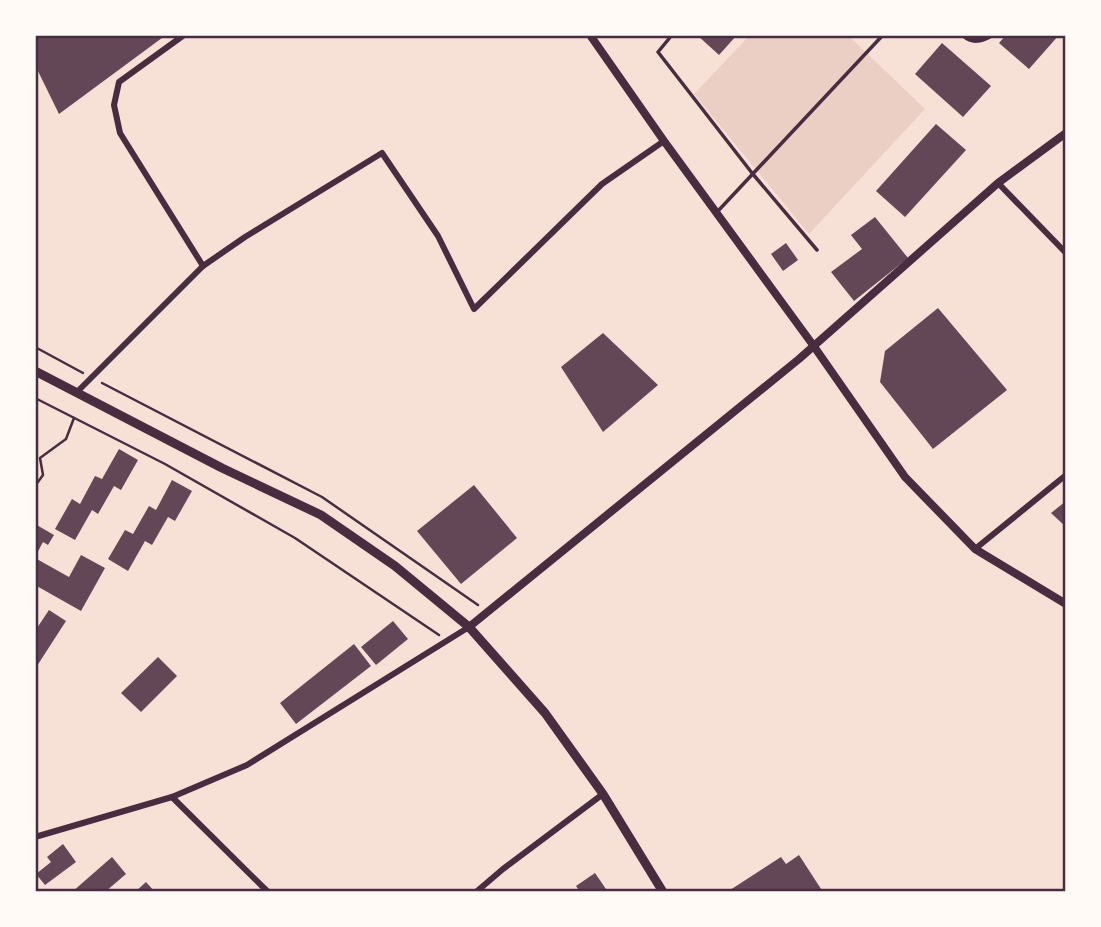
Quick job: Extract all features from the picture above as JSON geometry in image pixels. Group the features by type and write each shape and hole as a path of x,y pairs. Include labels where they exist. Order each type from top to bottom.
{"main road":[{"path":"35,371 222,468 321,515 395,566 469,627 545,713 603,794 663,892"}],"street":[{"path":"184,35 119,82 114,105 120,134 203,266"},
{"path":"590,35 905,477 975,549 1066,604"},
{"path":"964,35 968,39 979,41 991,35"},
{"path":"35,837 172,797 247,765 469,627 799,359 998,183 1066,133"},
{"path":"77,392 203,266 382,153 438,236 474,309 602,184 664,141"},
{"path":"998,183 1066,253"},
{"path":"975,549 1066,475"},
{"path":"476,892 603,794"},
{"path":"172,797 268,892"}],"lane":[{"path":"672,35 658,52 752,173 817,250"},
{"path":"716,212 883,35"}],"path":[{"path":"35,346 322,497 486,611"},
{"path":"35,398 164,464 296,538 446,640"},
{"path":"35,486 43,475 40,458 66,439 74,418"}],"shaded area":[{"path":"750,35 848,35 925,109 809,234 694,94"}],"building":[{"path":"35,35 166,35 59,114 35,65"},
{"path":"697,35 737,35 719,55"},
{"path":"1006,35 1059,35 1029,69 999,43"},
{"path":"942,43 991,86 963,117 915,74"},
{"path":"936,124 966,150 905,217 876,191"},
{"path":"875,217 908,258 854,301 831,272 862,249 851,235"},
{"path":"786,243 798,260 783,271 771,254"},
{"path":"938,308 1007,390 933,449 880,382 885,351"},
{"path":"603,333 658,385 603,432 561,367"},
{"path":"119,449 138,460 121,490 114,486 98,514 92,510 75,540 55,529 72,499 80,504 95,476 102,479"},
{"path":"172,480 192,491 175,521 168,517 152,545 145,541 128,571 108,559 125,530 133,534 149,506 156,510"},
{"path":"474,485 517,538 461,584 417,531"},
{"path":"1066,501 1066,527 1051,513"},
{"path":"35,524 54,535 48,545 43,542 35,557"},
{"path":"81,555 105,568 81,611 35,585 35,558 69,577"},
{"path":"49,610 66,621 35,669 35,631"},
{"path":"393,621 408,639 376,665 361,647"},
{"path":"354,644 371,666 296,724 280,703"},
{"path":"158,657 177,676 141,712 121,693"},
{"path":"63,844 76,862 45,885 36,874 51,862 47,857"},
{"path":"799,855 823,892 727,892 781,857 786,864"},
{"path":"112,857 126,874 105,892 72,892"},
{"path":"595,873 608,892 580,892 576,886"},
{"path":"146,882 155,892 135,892"}]}
